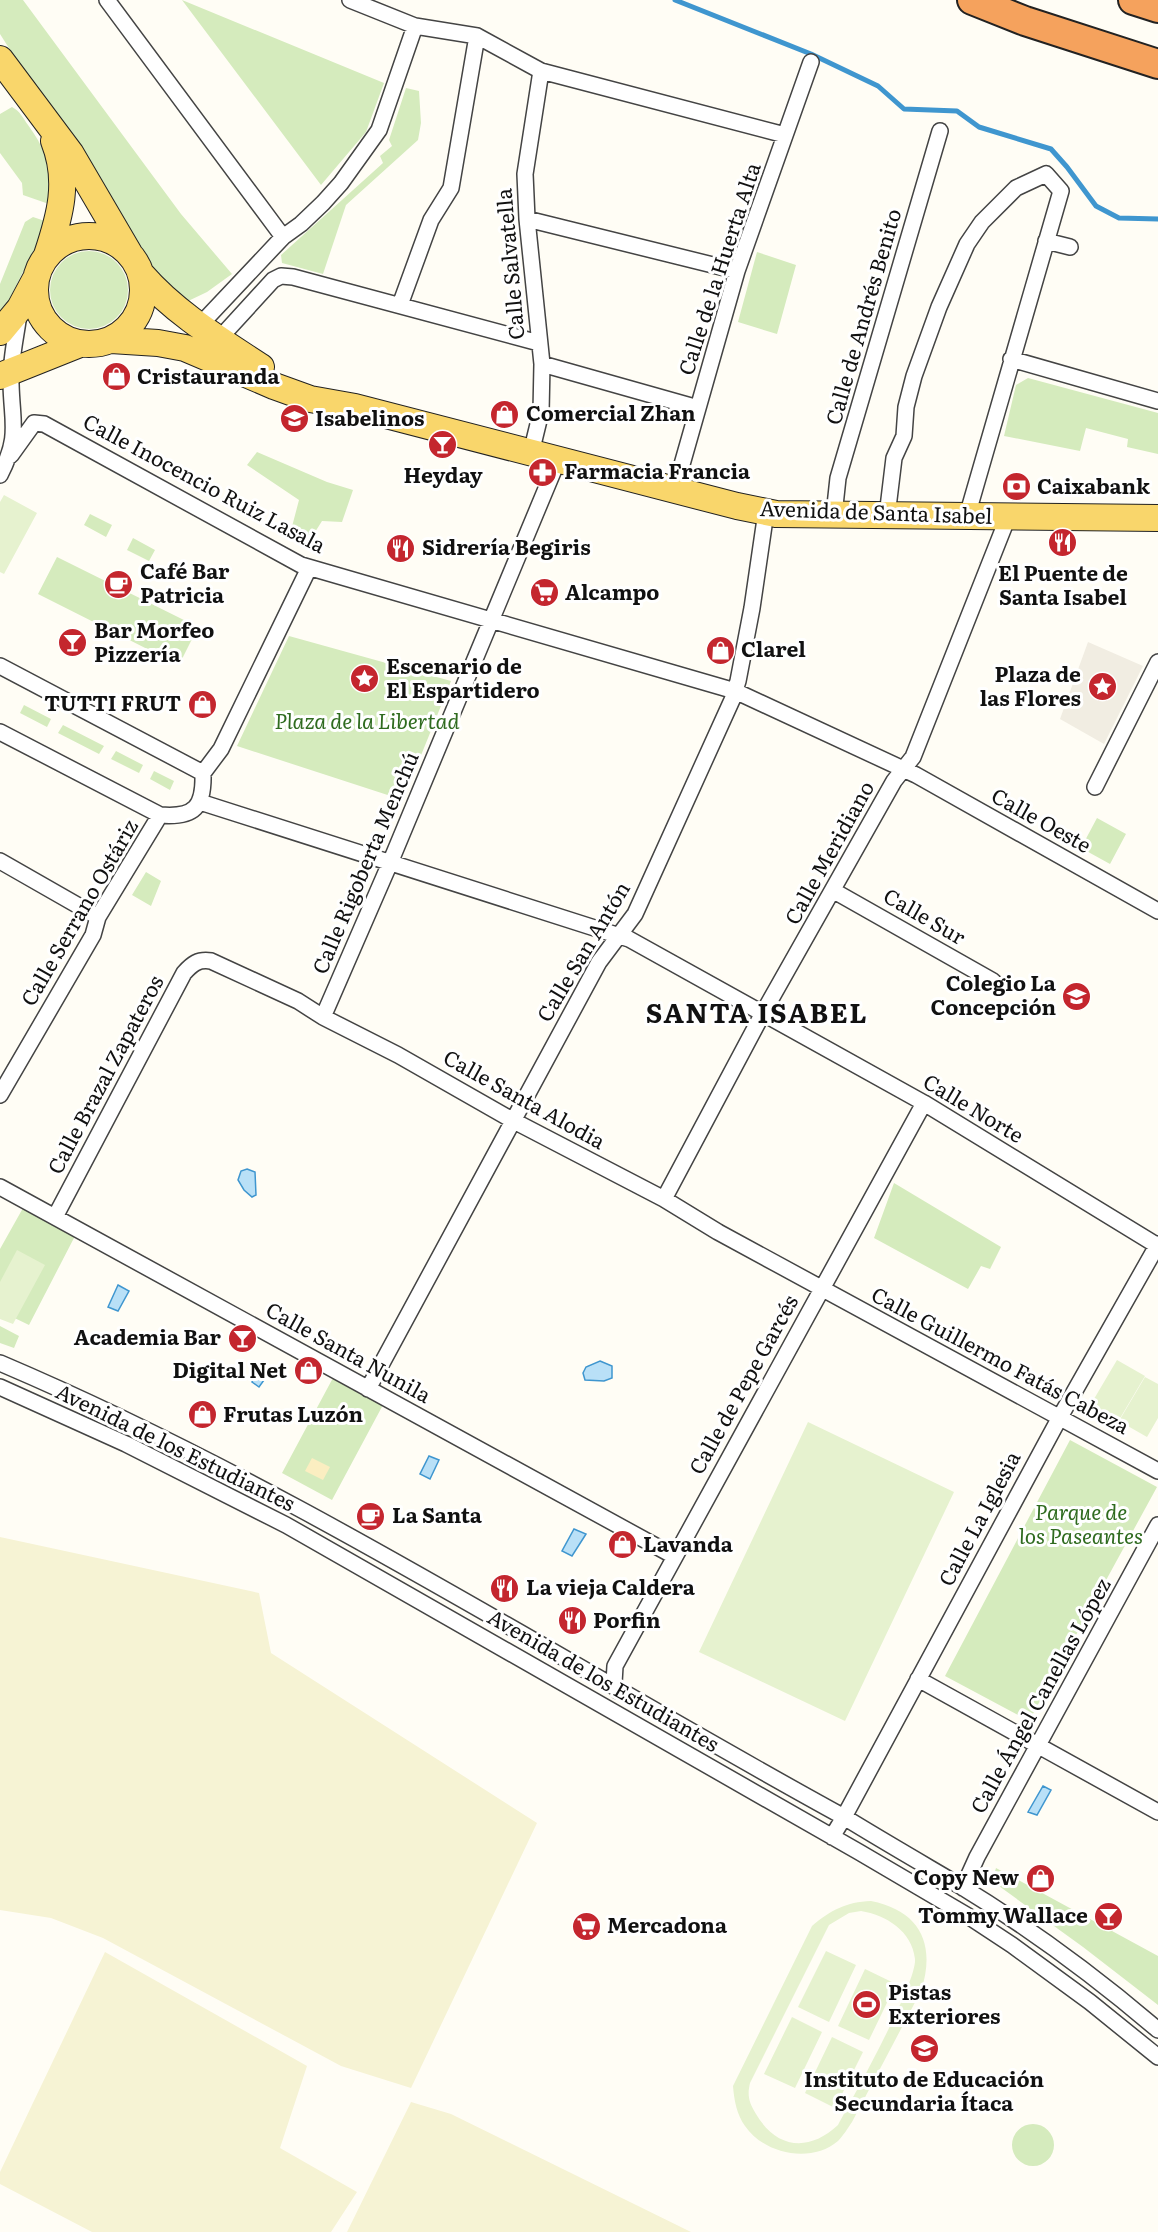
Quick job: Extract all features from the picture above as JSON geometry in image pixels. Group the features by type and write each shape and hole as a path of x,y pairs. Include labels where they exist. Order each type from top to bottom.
{"highway":[{"path":"972,0 1025,21 1158,64"},
{"path":"1132,0 1158,8"}],"main road":[{"name":"Avenida de Santa Isabel","path":"0,59 71,154 136,264 169,302 262,367 355,408"},
{"name":"Avenida de Santa Isabel","path":"46,121 63,170 64,189 60,215 47,255"},
{"path":"0,332 20,308 47,255 60,244 76,237 94,236 111,240 136,264 144,296 137,318 121,335 100,344 80,344 60,336 47,325 39,310 35,280"},
{"name":"Avenida de Santa Isabel","path":"111,340 158,343 184,348 310,399 355,408 766,512 887,516 1158,518"},
{"path":"6,374 80,344"}],"street":[{"path":"107,0 283,237"},
{"path":"350,0 415,26 477,36 541,71 785,135"},
{"path":"209,332 283,237 301,224 335,190 379,130 415,26"},
{"path":"400,305 431,220 451,188 477,36"},
{"name":"Calle de la Huerta Alta","path":"675,489 737,272 810,62"},
{"name":"Calle Salvatella","path":"531,453 541,412 542,364 527,219 525,174 541,71"},
{"name":"Calle de Andrés Benito","path":"834,515 838,478 940,131"},
{"path":"887,516 894,459 904,436 906,407 914,376 939,307 967,244 982,222 1016,188 1046,174 1061,191 967,516"},
{"path":"527,219 737,272"},
{"path":"1046,241 1070,247"},
{"path":"209,332 281,276 400,305 539,343"},
{"path":"0,475 10,455 14,426 6,374 20,308"},
{"path":"1011,359 1158,401"},
{"path":"542,364 698,408"},
{"name":"Calle Inocencio Ruiz Lasala","path":"10,455 31,425 44,424 309,568 735,691 902,769"},
{"name":"Calle Rigoberta Menchú","path":"323,1017 390,863 558,460"},
{"name":"Calle San Antón","path":"368,1389 512,1119 602,957 635,914 735,691 755,592 766,512"},
{"name":"Calle Meridiano","path":"664,1199 764,1013 894,781 913,757 1008,517"},
{"path":"0,732 160,815 188,814 200,802 203,773 221,749 309,568"},
{"path":"1095,787 1158,662"},
{"path":"0,666 203,773"},
{"name":"Calle Oeste","path":"902,769 1158,911"},
{"name":"Calle Norte","path":"200,802 640,945 924,1103 1158,1245"},
{"name":"Calle Serrano Ostáriz","path":"0,1095 93,935 98,917 160,815"},
{"path":"0,861 98,917"},
{"name":"Calle Sur","path":"834,891 993,981"},
{"name":"Calle Santa Alodia","path":"203,960 224,965 298,1001 323,1017 664,1199 821,1289"},
{"name":"Calle Brazal Zapateros","path":"55,1217 184,974 192,964 203,960"},
{"name":"Calle de Pepe Garcés","path":"618,1691 614,1683 615,1666 924,1103"},
{"name":"Calle Santa Nunila","path":"0,1187 674,1556"},
{"name":"Calle La Iglesia","path":"832,1837 1060,1417 1158,1245"},
{"name":"Calle Guillermo Fatás Cabeza","path":"821,1289 1158,1471"},
{"name":"Avenida de los Estudiantes","path":"0,1363 190,1451 296,1507 844,1817 963,1888 1064,1957 1158,2030"},
{"name":"Avenida de los Estudiantes","path":"0,1387 126,1444 286,1525 832,1837 968,1916 1012,1945 1090,2002 1158,2057"},
{"name":"Calle Ángel Canellas López","path":"963,1888 977,1857 1158,1525"},
{"path":"918,1679 1158,1812"}],"shaded area":[{"name":"Plaza de las Flores","path":"1088,642 1143,666 1104,744 1060,719"},
{"path":"0,1537 259,1593 271,1653 537,1823 411,2088 341,2066 103,1938 51,1918 0,1910"},
{"path":"105,1952 307,2066 280,2148 357,2192 331,2232 92,2232 0,2184 0,2172"},
{"path":"411,2102 451,2114 691,2232 347,2232"}],"green space":[{"path":"0,0 23,0 181,214 232,274 207,292 184,303 157,282 0,34"},
{"path":"182,0 384,83 366,132 321,185"},
{"path":"406,88 419,91 421,123 418,140 346,205 323,274 282,263 281,255 383,163 380,156 392,146 389,140"},
{"path":"12,107 23,117 44,153 49,171 49,202 23,195 22,183 0,153 0,114"},
{"path":"33,217 48,222 0,318 0,284 25,222"},
{"path":"89,251 104,254 121,268 128,290 125,305 111,322 89,329 74,326 57,312 50,290 53,275 67,258"},
{"path":"757,252 796,265 777,334 738,322"},
{"path":"1028,378 1158,413 1158,454 1127,447 1128,439 1086,428 1080,451 1004,436 1016,385"},
{"path":"257,452 327,482 353,490 342,522 322,521 305,548 289,538 299,500 247,465"},
{"path":"4,495 37,513 4,574 0,572 0,502"},
{"path":"90,514 112,525 106,537 84,525"},
{"path":"133,538 155,550 149,561 127,550"},
{"path":"57,557 198,627 179,665 38,594"},
{"name":"Plaza de la Libertad","path":"289,636 451,681 403,800 237,746"},
{"path":"24,705 51,719 47,727 20,713"},
{"path":"63,725 104,746 99,754 58,733"},
{"path":"116,751 143,765 139,773 111,759"},
{"path":"154,771 174,781 170,790 150,779"},
{"path":"1097,818 1126,834 1110,864 1081,848"},
{"path":"146,872 161,881 151,906 132,895"},
{"path":"894,1183 1001,1247 990,1269 981,1266 968,1289 874,1238"},
{"path":"23,1208 75,1236 29,1325 0,1311 0,1249"},
{"path":"17,1250 45,1265 13,1324 0,1319 0,1282"},
{"path":"0,1326 19,1336 14,1348 0,1343"},
{"path":"1117,1360 1145,1376 1119,1420 1091,1404"},
{"path":"334,1376 384,1403 332,1500 282,1473"},
{"path":"1145,1377 1158,1384 1158,1418 1147,1437 1119,1421"},
{"path":"808,1422 954,1492 845,1721 699,1652"},
{"name":"Parque de los Paseantes","path":"1070,1440 1157,1487 1029,1721 945,1676"},
{"path":"996,1868 1158,1956 1158,2005 992,1881"},
{"path":"871,1901 902,1913 920,1932 927,1959 921,1991 852,2122 840,2139 827,2148 815,2152 788,2153 776,2149 753,2136 745,2126 736,2107 733,2086 812,1926 839,1908","holes":["861,1911 896,1926 909,1940 915,1959 906,1991 838,2125 815,2140 804,2143 783,2140 773,2134 756,2114 749,2099 750,2083 829,1925 849,1913"]},
{"path":"826,1951 856,1965 829,2022 798,2007"},
{"name":"Pistas Exteriores","path":"865,1969 896,1984 869,2040 838,2026"},
{"path":"792,2017 822,2032 795,2088 764,2074"},
{"path":"832,2037 863,2052 835,2108 805,2093"},
{"path":"1033,2124 1048,2130 1054,2145 1048,2160 1033,2166 1018,2160 1012,2145 1018,2130"}],"sand":[{"path":"312,1458 330,1467 323,1480 305,1471"}],"water":[{"path":"247,1169 255,1172 256,1195 252,1197 238,1180 241,1171"},
{"path":"118,1285 129,1291 118,1311 108,1307"},
{"path":"600,1361 612,1366 612,1378 604,1381 585,1380 583,1373 586,1367"},
{"path":"260,1363 272,1369 259,1387 252,1382"},
{"path":"429,1456 439,1460 430,1479 420,1474"},
{"path":"574,1529 586,1534 572,1556 562,1551"},
{"path":"1043,1786 1051,1790 1037,1815 1028,1812"}],"waterway":[{"path":"675,0 811,54 878,86 904,109 957,111 979,127 1051,149 1096,206 1119,218 1158,219"}],"place":[{"name":"Cristauranda","path":"116,377"},
{"name":"Comercial Zhan","path":"505,414"},
{"name":"Isabelinos","path":"294,419"},
{"name":"Heyday","path":"443,445"},
{"name":"Farmacia Francia","path":"543,472"},
{"name":"Caixabank","path":"1016,487"},
{"name":"El Puente de Santa Isabel","path":"1063,543"},
{"name":"Sidrería Begiris","path":"401,548"},
{"name":"Café Bar Patricia","path":"119,584"},
{"name":"Alcampo","path":"544,593"},
{"name":"Bar Morfeo Pizzería","path":"73,643"},
{"name":"Clarel","path":"720,650"},
{"name":"Escenario de El Espartidero","path":"365,679"},
{"name":"Plaza de las Flores","path":"1102,687"},
{"name":"TUTTI FRUT","path":"202,704"},
{"name":"Colegio La Concepción","path":"1077,996"},
{"name":"Academia Bar","path":"242,1338"},
{"name":"Digital Net","path":"308,1371"},
{"name":"Frutas Luzón","path":"202,1415"},
{"name":"La Santa","path":"371,1516"},
{"name":"Lavanda","path":"622,1545"},
{"name":"La vieja Caldera","path":"505,1588"},
{"name":"Porfin","path":"572,1621"},
{"name":"Copy New","path":"1040,1878"},
{"name":"Tommy Wallace","path":"1109,1916"},
{"name":"Mercadona","path":"586,1926"},
{"name":"Pistas Exteriores","path":"867,2005"},
{"name":"Instituto de Educación Secundaria Ítaca","path":"924,2049"}],"district":[{"name":"SANTA ISABEL","path":"757,1014"}]}
